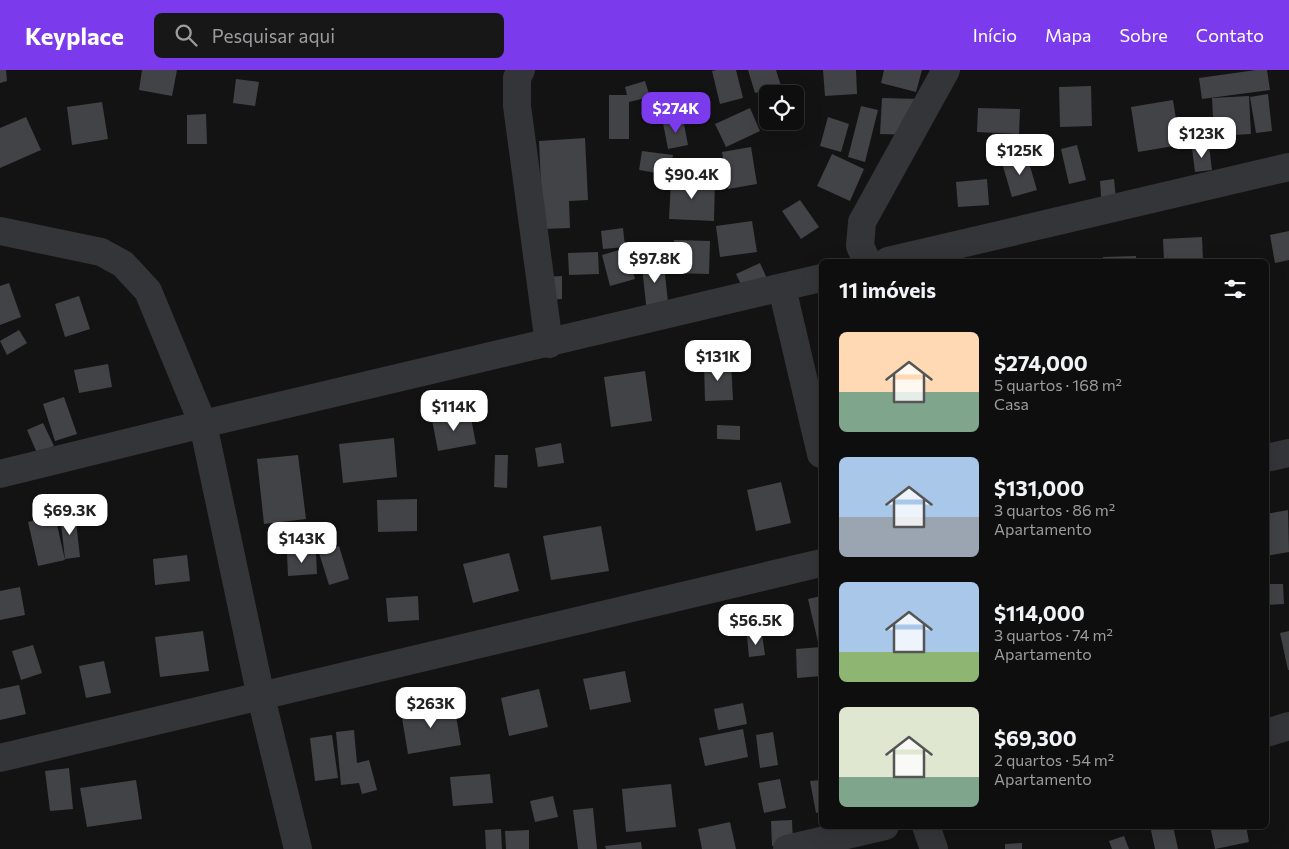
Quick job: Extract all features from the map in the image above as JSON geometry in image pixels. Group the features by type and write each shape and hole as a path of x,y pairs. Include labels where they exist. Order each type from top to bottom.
{"street":[{"path":"521,70 516,78 516,106 549,344"},
{"path":"866,259 860,246 862,222 946,70"},
{"path":"897,259 1289,167"},
{"path":"0,231 101,252 123,264 148,291 203,424 261,697 298,849"},
{"path":"0,474 203,424 549,344 819,279"},
{"path":"782,288 819,445"},
{"path":"1269,457 1289,453"},
{"path":"0,758 819,563"},
{"path":"1269,732 1289,726"},
{"path":"787,849 872,829"},
{"path":"927,829 934,849"}],"building":[{"path":"0,70 6,70 7,81 0,83"},
{"path":"142,70 177,70 172,96 139,90"},
{"path":"736,70 743,98 720,104 712,71"},
{"path":"748,70 776,70 781,85 759,85 759,92 755,93"},
{"path":"823,70 856,70 857,94 825,96"},
{"path":"884,70 922,70 916,92 881,83"},
{"path":"1267,70 1270,90 1202,99 1199,78"},
{"path":"236,79 259,82 255,106 233,103"},
{"path":"645,81 650,97 629,102 629,139 609,139 609,95 627,95 625,87"},
{"path":"1091,86 1092,126 1060,127 1059,87"},
{"path":"1268,94 1272,131 1256,133 1250,97"},
{"path":"1249,96 1251,134 1214,136 1212,98"},
{"path":"882,98 920,99 919,135 880,134"},
{"path":"1173,100 1180,145 1138,152 1131,107"},
{"path":"102,102 108,139 72,145 67,107"},
{"path":"861,106 878,110 865,162 848,157"},
{"path":"750,108 760,131 726,147 715,124"},
{"path":"978,108 1020,109 1019,134 977,132"},
{"path":"206,114 207,144 187,144 187,115"},
{"path":"26,117 41,150 0,168 0,128"},
{"path":"828,117 849,124 841,152 820,146"},
{"path":"683,119 688,145 668,149 663,123"},
{"path":"585,138 588,200 569,201 570,228 543,229 539,141"},
{"path":"1077,145 1086,180 1069,184 1061,149"},
{"path":"1209,146 1212,170 1195,172 1192,148"},
{"path":"751,147 757,184 728,189 722,152"},
{"path":"642,151 673,155 669,175 639,170"},
{"path":"832,154 864,169 850,201 817,186"},
{"path":"1027,156 1037,190 1012,197 1002,163"},
{"path":"671,179 715,180 714,221 669,219"},
{"path":"987,179 989,205 958,207 956,182"},
{"path":"1114,179 1117,208 1102,210 1100,181"},
{"path":"800,200 819,227 801,239 782,211"},
{"path":"752,221 757,252 720,257 716,226"},
{"path":"623,228 625,247 603,249 601,231"},
{"path":"1289,231 1289,260 1275,263 1270,235"},
{"path":"1202,237 1203,259 1164,259 1163,239"},
{"path":"674,240 710,241 709,274 673,273"},
{"path":"626,248 635,279 610,286 602,255"},
{"path":"598,252 599,274 569,275 568,253"},
{"path":"663,256 669,311 647,313 641,258"},
{"path":"1136,256 1136,259 1103,259 1103,257"},
{"path":"760,263 769,283 745,293 736,274"},
{"path":"562,276 562,299 544,300 543,277"},
{"path":"9,283 21,317 0,325 0,286"},
{"path":"79,296 90,329 65,337 55,304"},
{"path":"19,330 27,343 7,355 0,341"},
{"path":"731,362 733,400 705,401 704,363"},
{"path":"108,364 112,387 79,393 74,370"},
{"path":"645,371 652,421 611,427 604,377"},
{"path":"64,397 77,434 55,441 43,404"},
{"path":"470,413 476,444 438,451 432,420"},
{"path":"43,423 54,446 37,453 27,430"},
{"path":"717,425 740,426 740,440 717,439"},
{"path":"394,438 397,477 343,483 339,444"},
{"path":"561,443 564,463 538,467 535,448"},
{"path":"298,455 306,519 264,524 257,459"},
{"path":"495,455 508,455 507,488 494,487"},
{"path":"781,482 791,523 756,531 747,490"},
{"path":"417,499 417,531 378,532 377,500"},
{"path":"1288,510 1289,552 1269,555 1269,513"},
{"path":"75,513 80,557 65,559 60,515"},
{"path":"55,516 65,560 38,566 28,522"},
{"path":"601,526 609,571 551,580 543,536"},
{"path":"339,546 349,579 329,585 319,553"},
{"path":"316,553 317,574 288,576 287,554"},
{"path":"509,553 519,591 473,603 463,564"},
{"path":"187,555 190,581 155,585 153,559"},
{"path":"1269,584 1283,584 1284,604 1269,605"},
{"path":"20,587 25,615 0,620 0,591"},
{"path":"418,596 419,620 388,622 386,598"},
{"path":"819,596 819,642 818,642 808,599"},
{"path":"203,631 209,671 160,677 155,637"},
{"path":"1289,631 1289,670 1288,670 1280,633"},
{"path":"762,634 765,655 749,657 747,636"},
{"path":"33,645 42,673 21,680 12,651"},
{"path":"819,647 819,676 797,678 796,649"},
{"path":"104,661 111,693 86,698 79,666"},
{"path":"625,671 631,702 590,710 583,679"},
{"path":"19,685 26,714 0,720 0,689"},
{"path":"539,689 548,727 509,736 501,698"},
{"path":"743,703 747,724 718,730 714,709"},
{"path":"454,704 461,745 408,754 401,712"},
{"path":"743,729 748,757 705,766 699,738"},
{"path":"354,730 357,763 369,760 377,790 362,794 359,783 341,785 336,732"},
{"path":"773,732 778,765 760,768 756,735"},
{"path":"332,735 338,778 315,781 310,738"},
{"path":"69,768 73,809 50,811 45,771"},
{"path":"490,774 493,803 453,806 450,777"},
{"path":"780,779 786,808 764,813 758,783"},
{"path":"136,780 142,819 87,827 80,788"},
{"path":"819,780 819,812 816,813 810,781"},
{"path":"671,784 676,827 626,832 622,789"},
{"path":"553,796 558,817 535,822 530,801"},
{"path":"593,808 597,849 578,849 573,810"},
{"path":"792,820 793,844 772,846 771,821"},
{"path":"730,822 736,849 702,849 698,829"},
{"path":"501,829 502,849 486,849 485,830"},
{"path":"1151,829 1174,829 1178,849 1155,849"},
{"path":"1211,829 1247,829 1249,842 1215,849"},
{"path":"529,830 529,849 506,849 505,831"},
{"path":"1124,836 1129,849 1112,849 1109,841"},
{"path":"641,842 642,849 606,849 605,846"},
{"path":"1022,843 1022,849 1005,849 1005,844"}]}
